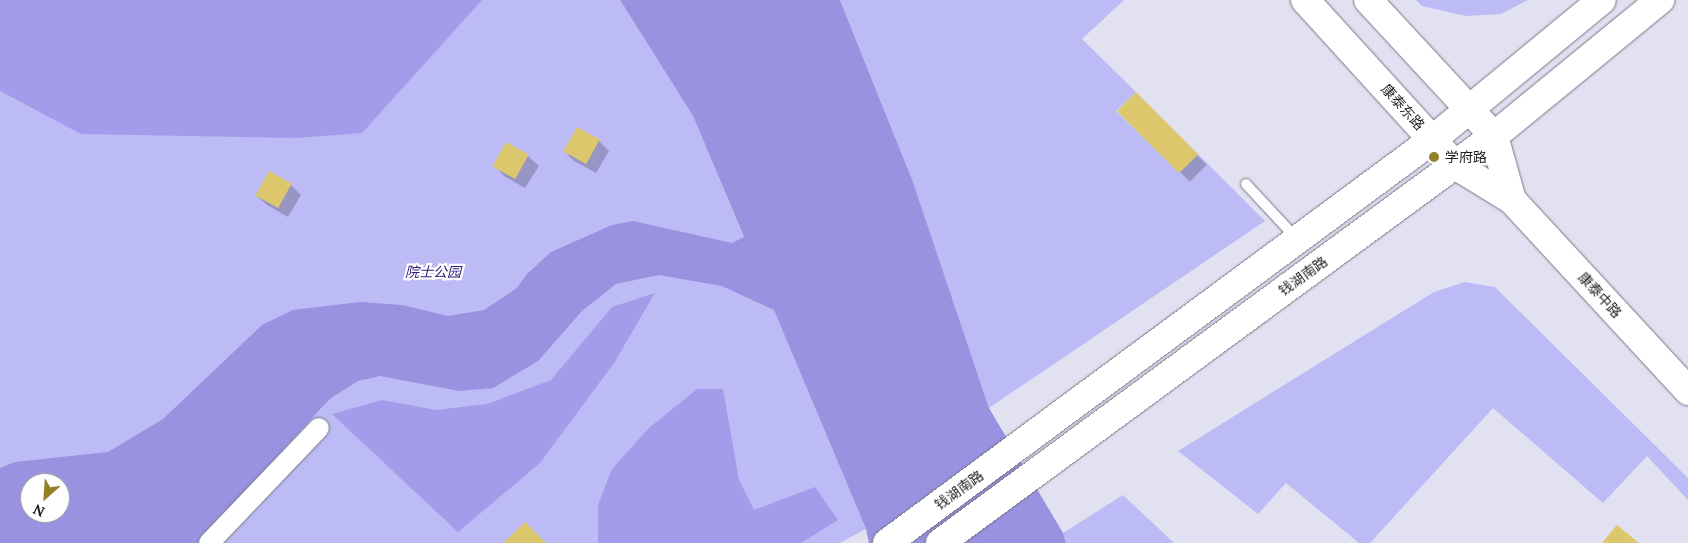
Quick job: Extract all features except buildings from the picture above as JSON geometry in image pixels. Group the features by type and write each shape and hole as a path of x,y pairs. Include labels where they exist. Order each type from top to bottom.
{"main road":[{"name":"康泰东路","path":"1305,0 1455,165 1512,200"},
{"path":"1368,0 1494,136 1512,200"},
{"name":"钱湖南路","path":"887,543 1432,140 1602,0"},
{"name":"钱湖南路","path":"940,543 1494,136 1660,0"},
{"name":"康泰中路","path":"1512,200 1688,391"}],"street":[{"path":"209,543 319,428"}],"lane":[{"path":"1246,184 1297,239"}],"green space":[{"name":"院士公园","path":"0,0 620,0 693,116 866,529 840,543 0,543"},
{"path":"840,0 1124,0 1082,39 1136,92 1116,111 1179,172 1198,154 1265,221 989,408 913,182"},
{"path":"1416,0 1528,0 1501,14 1466,16 1422,6"},
{"path":"1465,282 1495,287 1688,478 1688,500 1647,456 1603,503 1493,408 1370,543 1359,543 1286,483 1258,514 1178,451 1434,292"},
{"path":"1123,495 1174,543 1066,543 1063,533"}],"shaded area":[{"path":"0,0 482,0 362,133 296,138 81,134 0,91"},
{"path":"620,0 840,0 913,182 989,408 1063,533 1066,543 869,543 866,529 774,310 722,286 659,275 616,284 583,310 538,361 493,388 459,391 380,376 358,381 331,398 322,407 198,543 0,543 0,468 15,462 108,452 163,419 262,325 293,310 360,302 402,305 448,316 484,310 517,288 527,274 551,252 612,225 633,221 732,243 744,237 693,116"},
{"path":"655,293 614,363 540,463 458,532 332,414 382,400 436,410 487,404 551,380 612,307"},
{"path":"697,389 723,389 739,480 754,510 815,487 838,520 801,543 598,543 598,505 612,469 649,428"}],"place":[{"name":"学府路","path":"1434,157"}]}
